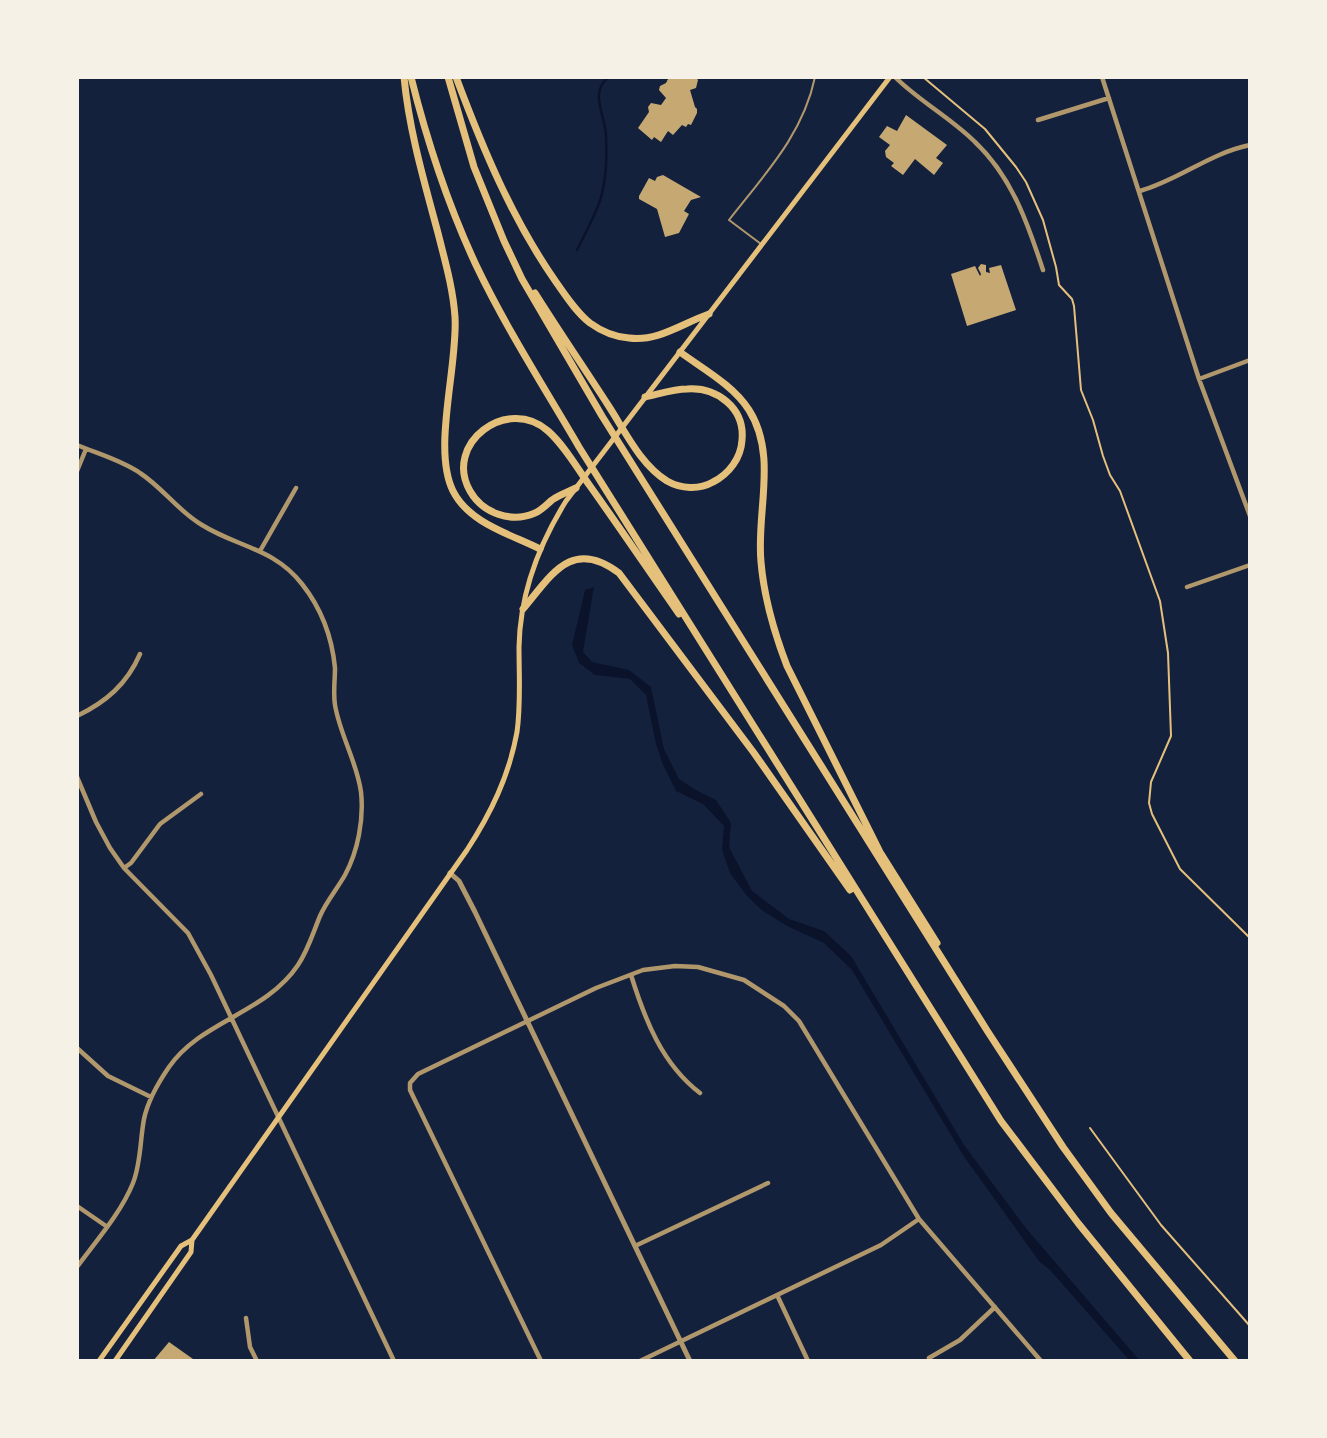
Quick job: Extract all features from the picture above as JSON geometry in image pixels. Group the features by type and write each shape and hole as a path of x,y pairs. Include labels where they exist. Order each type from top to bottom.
{"highway":[{"path":"404,77 413,138 447,271 455,317 445,456 448,481 453,493 470,513 540,549"},
{"path":"411,77 442,182 476,265 527,360 579,447 1009,1131 1070,1214 1190,1361"},
{"path":"448,77 471,156 522,279 627,457 1063,1147 1111,1213 1235,1361"},
{"path":"456,77 507,200 542,262 580,314 599,328 630,339 662,334 709,314"},
{"path":"508,249 634,447 663,478 678,486 703,486 716,481 731,468 740,451 741,427 738,416 727,400 691,388 645,397"},
{"path":"680,352 741,399 759,429 764,459 761,561 766,603 777,642 862,818 988,1032"},
{"path":"576,488 551,501 538,512 506,517 478,502 465,478 465,464 474,439 492,424 509,418 528,419 548,431 597,495 737,698"},
{"path":"523,609 551,574 563,565 590,559 619,573 754,753 884,936"}],"main road":[{"path":"99,1361 181,1246 192,1240 490,813 509,764 519,716 519,647 528,581 557,515 890,77"},
{"path":"115,1361 191,1252 192,1240"}],"street":[{"path":"895,77 976,142 995,164 1016,199 1044,270"},
{"path":"1102,77 1199,379 1250,516"},
{"path":"1038,120 1109,98"},
{"path":"1140,191 1170,181 1226,150 1250,145"},
{"path":"1199,379 1250,360"},
{"path":"77,445 140,473 201,525 275,559 302,583 324,620 335,670 334,702 342,737 361,792 359,833 352,860 320,915 306,953 276,991 210,1030 183,1050 171,1064 151,1097 144,1118 134,1182 77,1267"},
{"path":"77,471 86,449"},
{"path":"260,551 296,488"},
{"path":"1187,587 1250,565"},
{"path":"77,716 97,706 118,688 133,669 140,654"},
{"path":"77,777 96,822 124,868 188,933 211,975 394,1361"},
{"path":"124,868 131,863 160,824 201,794"},
{"path":"450,873 459,881 690,1361"},
{"path":"541,1361 410,1090 410,1083 413,1077 596,988 643,970 675,966 706,968 744,980 784,1006 799,1021 919,1219 1041,1361"},
{"path":"631,975 641,1007 667,1059 681,1077 700,1093"},
{"path":"77,1048 108,1076 151,1097"},
{"path":"635,1245 768,1182"},
{"path":"77,1206 106,1226"},
{"path":"640,1361 778,1297 881,1245 919,1219"},
{"path":"778,1297 808,1361"},
{"path":"929,1358 960,1340 995,1307"},
{"path":"246,1318 250,1347 257,1361"}],"lane":[{"path":"762,245 729,220 786,147 805,111 815,77"}],"path":[{"path":"923,77 996,141 1026,182 1043,220 1059,285 1072,299 1074,306 1083,396 1103,456 1120,491 1160,601 1168,653 1172,721 1169,744 1151,782 1149,803 1152,814 1180,869 1250,938"},
{"path":"1090,1128 1161,1225 1250,1326"}],"water":[{"path":"594,587 583,652 592,662 629,670 651,687 664,749 679,779 716,800 731,823 729,847 752,891 789,919 824,931 851,956 964,1145 1025,1227 1140,1361 1130,1361 1039,1261 963,1155 852,970 824,943 787,926 763,911 747,896 730,873 722,850 724,826 703,804 676,791 656,744 646,695 630,679 595,675 579,663 572,645 585,590"}],"building":[{"path":"669,77 696,77 696,88 690,90 697,113 691,125 682,125 673,135 668,131 661,142 654,137 652,140 638,128 649,112 651,103 661,105 666,98 659,90"},
{"path":"906,115 947,145 936,158 943,163 934,175 915,159 903,175 891,166 894,163 886,157 885,151 890,145 879,137 887,126 897,131"},
{"path":"663,175 701,197 691,200 684,211 689,214 679,233 665,237 657,209 639,199 649,178 655,181"},
{"path":"981,264 986,265 986,272 990,273 989,268 1001,265 1016,310 967,326 951,274 975,266 980,276 978,268"},
{"path":"169,1342 193,1359 192,1361 153,1361"}],"waterway":[{"path":"577,250 596,212 603,190 606,137 599,97 603,83 609,77"}]}
